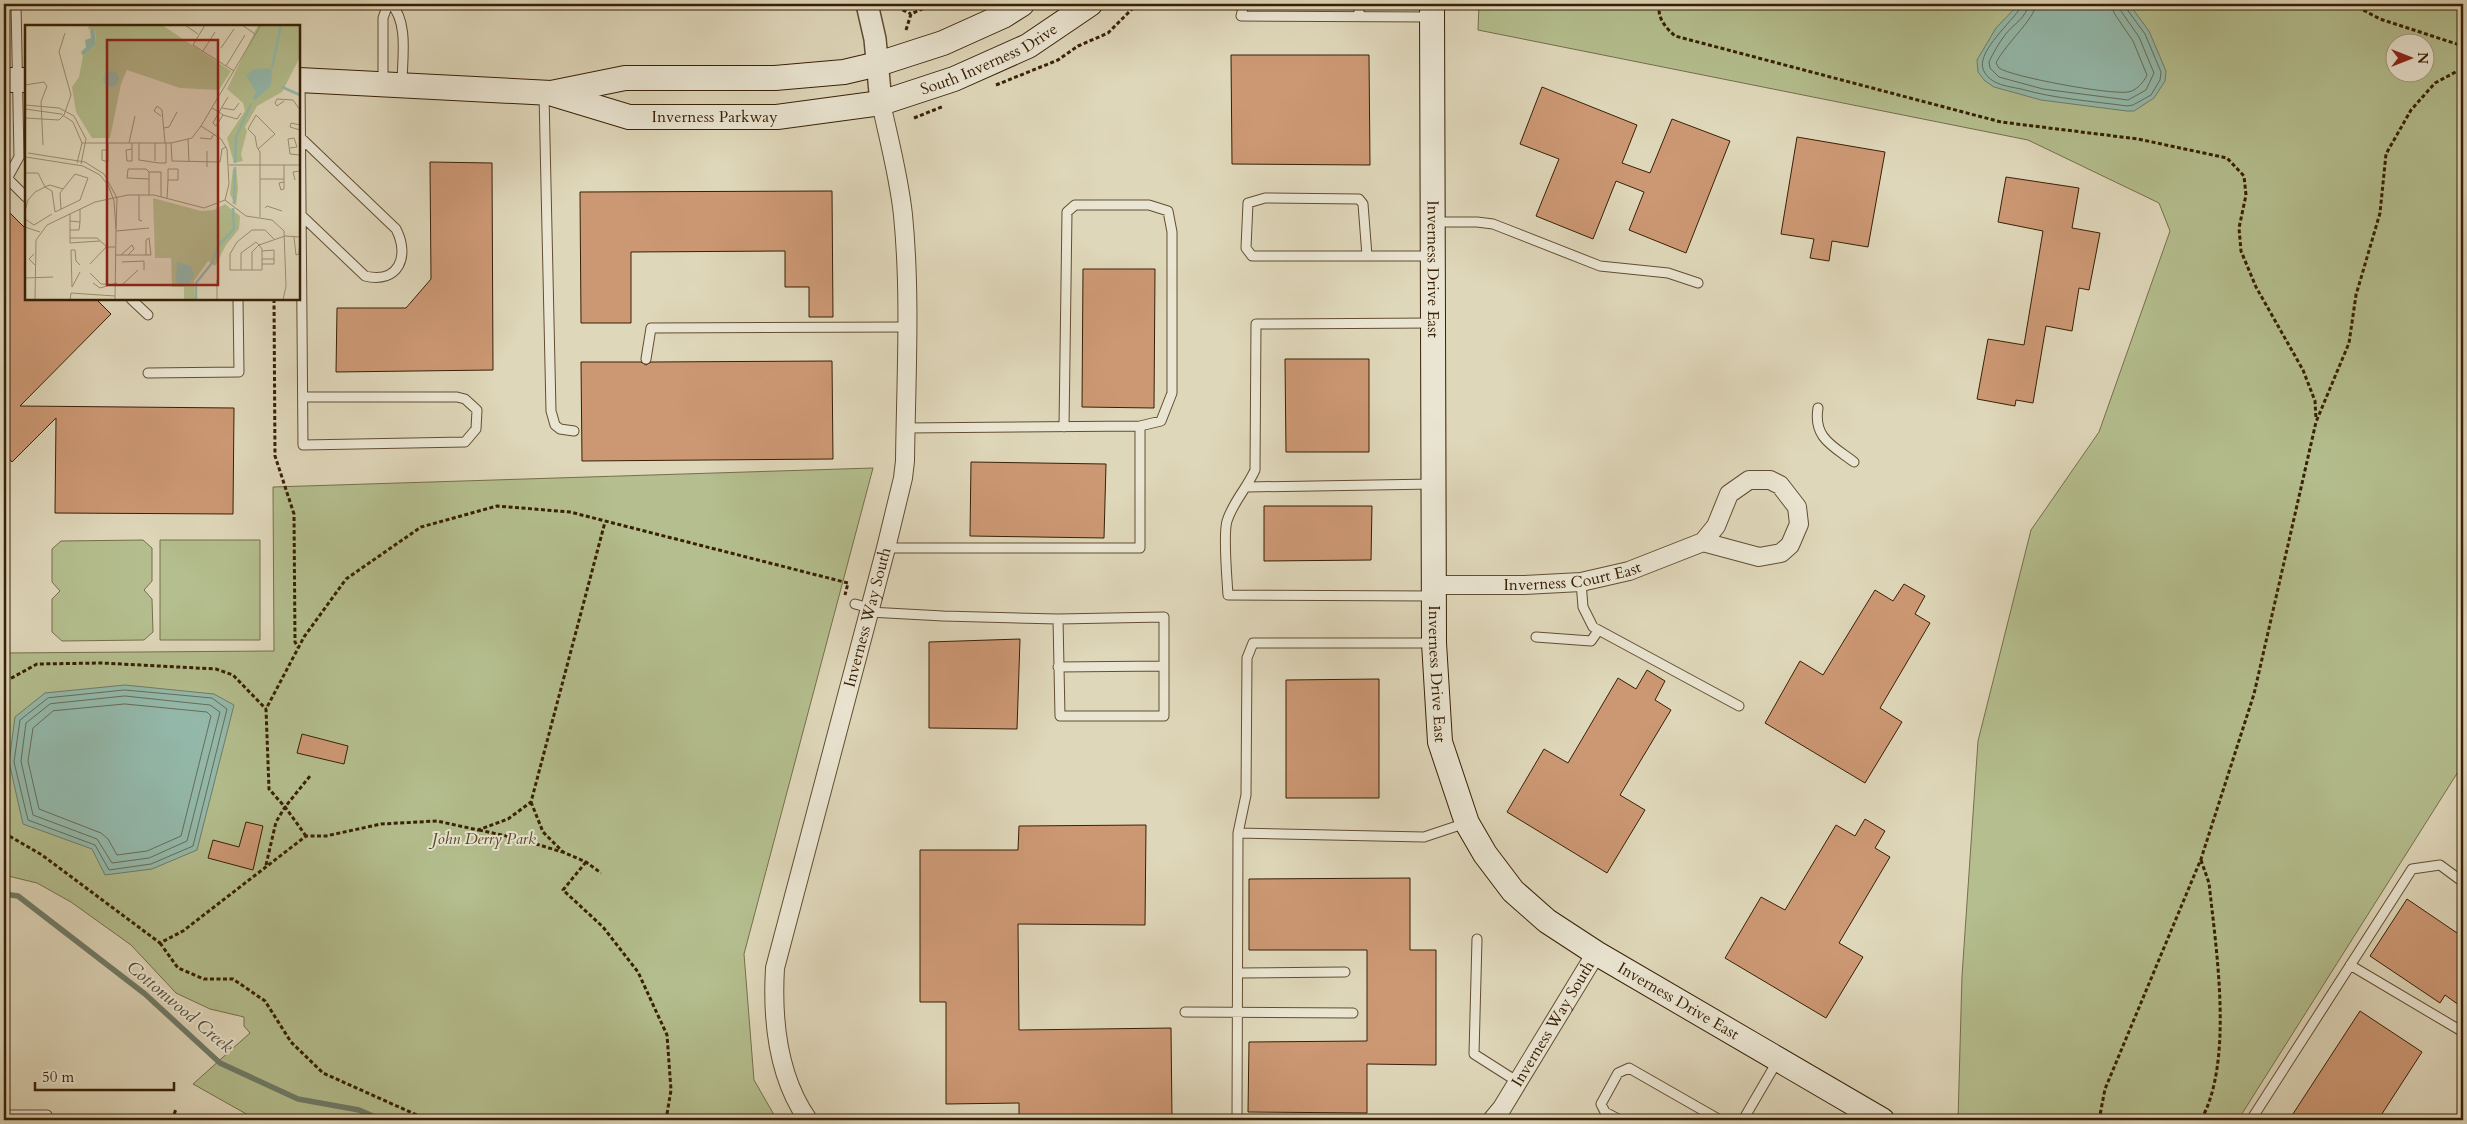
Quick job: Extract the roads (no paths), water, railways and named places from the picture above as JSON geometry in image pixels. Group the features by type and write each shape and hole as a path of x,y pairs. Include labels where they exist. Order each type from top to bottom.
{"main road":[{"name":"Inverness Parkway","path":"300,80 548,93 625,78 775,78 844,72 878,64 943,43 1003,16 1022,4"},
{"name":"South Inverness Drive","path":"881,103 954,79 1028,46 1090,4"},
{"name":"Inverness Drive East","path":"1432,11 1434,643 1440,742 1467,823 1484,854 1513,891 1546,921 1596,954 1882,1120"},
{"name":"Inverness Parkway","path":"548,93 629,117 777,117 881,103"}],"street":[{"path":"867,4 876,39 881,103"},
{"name":"Inverness Way South","path":"808,1120 792,1092 782,1062 775,1016 775,968 865,608 886,548 903,478 906,428 907,327 902,213 881,103"},
{"path":"1749,480 1770,480 1780,485 1798,507 1799,524 1790,545 1781,553 1759,557 1703,542 1716,526 1729,494 1749,480"},
{"name":"Inverness Court East","path":"1434,591 1581,582 1630,571 1703,542"},
{"name":"Inverness Way South","path":"1492,1120 1518,1082 1596,954"}],"lane":[{"path":"6,182 19,157 16,4"},
{"path":"389,4 398,11 402,27 393,86 383,18 389,4"},
{"path":"1244,4 1241,16 1359,16 1432,11"},
{"path":"1359,4 1359,16"},
{"path":"300,80 303,445 465,442 476,429 476,410 466,399 456,397 303,397"},
{"path":"548,93 551,412 554,425 560,429 574,431"},
{"path":"301,138 396,229 402,242 403,256 392,273 385,277 374,279 365,276 302,215"},
{"path":"4,170 6,182 25,196"},
{"path":"1367,256 1363,204 1359,199 1265,198 1248,203 1246,248 1252,256 1367,256 1432,256"},
{"path":"906,428 1064,427 1140,426 1161,421 1172,393 1172,232 1168,211 1149,205 1075,205 1066,212 1064,427"},
{"path":"1432,222 1478,222 1493,224 1600,266 1668,273 1698,283"},
{"path":"132,300 148,315"},
{"path":"148,373 239,372 238,300"},
{"path":"1432,323 1256,324 1255,470 1248,487 1239,495 1226,522 1228,595 1434,591"},
{"path":"646,359 651,328 907,327"},
{"path":"1818,408 1816,424 1824,439 1854,462"},
{"path":"886,548 1140,548 1140,426"},
{"path":"1248,487 1434,484"},
{"path":"1581,582 1583,607 1593,627 1598,631 1739,706"},
{"path":"865,608 943,616 1058,619 1164,617 1164,716 1060,716 1058,619"},
{"path":"1536,637 1591,641 1598,631"},
{"path":"1237,1120 1238,833 1246,795 1247,658 1253,642 1434,643"},
{"path":"1058,666 1164,666"},
{"path":"1238,833 1424,837 1467,823"},
{"path":"2251,1120 2412,869 2440,865 2463,882"},
{"path":"1477,939 1474,1054 1518,1082"},
{"path":"2350,965 2463,1032"},
{"path":"1238,973 1345,972"},
{"path":"1185,1012 1353,1013"},
{"path":"1743,1120 1778,1060"},
{"path":"1620,1120 1605,1112 1601,1104 1618,1072 1629,1068 1720,1120"},
{"path":"4,1115 48,1115"}],"water":[{"path":"2019,4 2129,4 2149,31 2166,71 2165,81 2154,98 2134,111 2041,100 1994,87 1985,81 1978,72 1977,60 1996,28"},
{"path":"125,685 214,694 234,705 197,850 152,869 105,875 92,849 23,824 9,762 15,717 45,693"}],"waterway":[{"name":"Cottonwood Creek","path":"4,894 18,896 145,994 220,1063 298,1099 359,1110 382,1120"}],"park label":[{"name":"John Derry Park","path":"484,839"}]}
